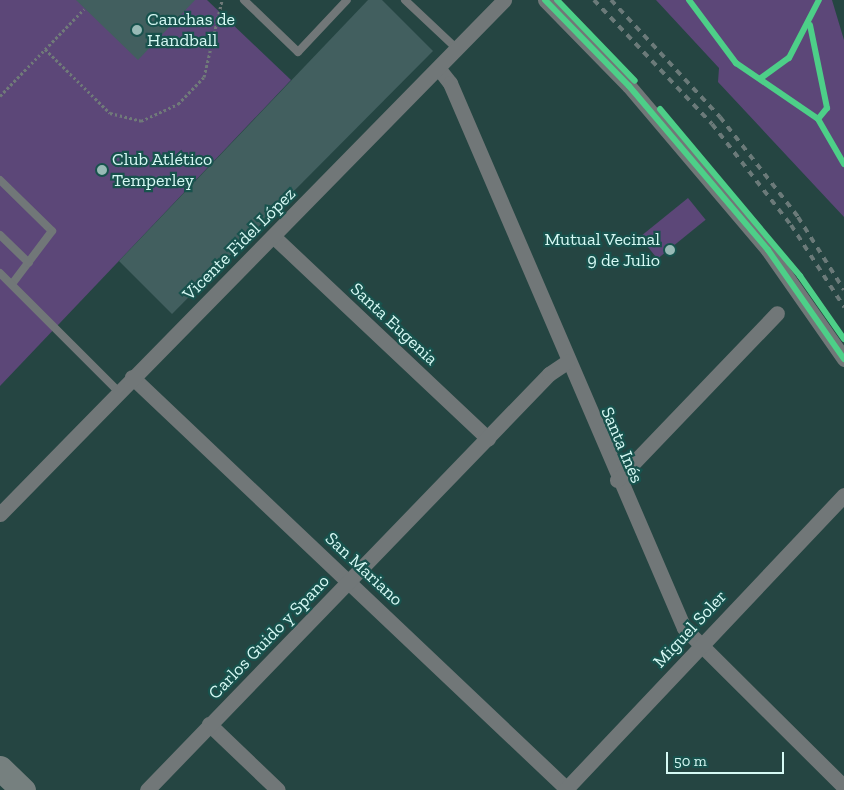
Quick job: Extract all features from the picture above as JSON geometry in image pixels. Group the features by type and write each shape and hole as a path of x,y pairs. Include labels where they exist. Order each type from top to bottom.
{"main road":[{"path":"0,768 23,790"}],"street":[{"name":"Vicente Fidel López","path":"0,514 118,391 274,237 439,69 504,0"},
{"path":"545,0 629,86 750,229 844,359"},
{"name":"Santa Inés","path":"439,69 450,83 617,480 679,618 699,647 844,787"},
{"name":"Santa Eugenia","path":"274,237 488,438"},
{"path":"617,480 777,313"},
{"name":"Carlos Guido y Spano","path":"147,790 488,438 567,362"},
{"name":"San Mariano","path":"132,377 350,581 566,789"},
{"name":"Miguel Soler","path":"566,789 844,495"},
{"path":"209,724 278,790"}],"lane":[{"path":"244,0 298,52 347,0"},
{"path":"407,1 457,50"},
{"path":"0,180 52,231 12,284"},
{"path":"0,235 29,263"},
{"path":"0,273 118,391"}],"path":[{"path":"45,49 110,113 140,121 178,104 204,77 222,0"},
{"path":"0,96 84,9"}],"shaded area":[{"name":"Club Atlético Temperley","path":"0,0 207,0 291,80 0,386"},
{"path":"656,0 832,0 844,40 844,217 718,82 719,68"},
{"path":"688,198 706,220 657,259 640,237"}],"building":[{"name":"Canchas de Handball","path":"76,0 195,0 138,60"},
{"path":"368,0 382,0 433,51 172,314 119,261"}],"railway":[{"path":"594,0 712,124 791,225 844,307"},
{"path":"611,0 720,117 798,217 844,290"}],"cycle path":[{"path":"545,0 629,86 768,250 844,359"},
{"path":"557,0 635,81"},
{"path":"689,0 736,63 818,119"},
{"path":"761,78 789,58 819,0"},
{"path":"810,25 827,108 818,119 844,164"},
{"path":"660,109 800,276 844,339"}],"place":[{"name":"Canchas de Handball","path":"137,30"},
{"name":"Club Atlético Temperley","path":"102,170"},
{"name":"Mutual Vecinal 9 de Julio","path":"670,250"}]}
